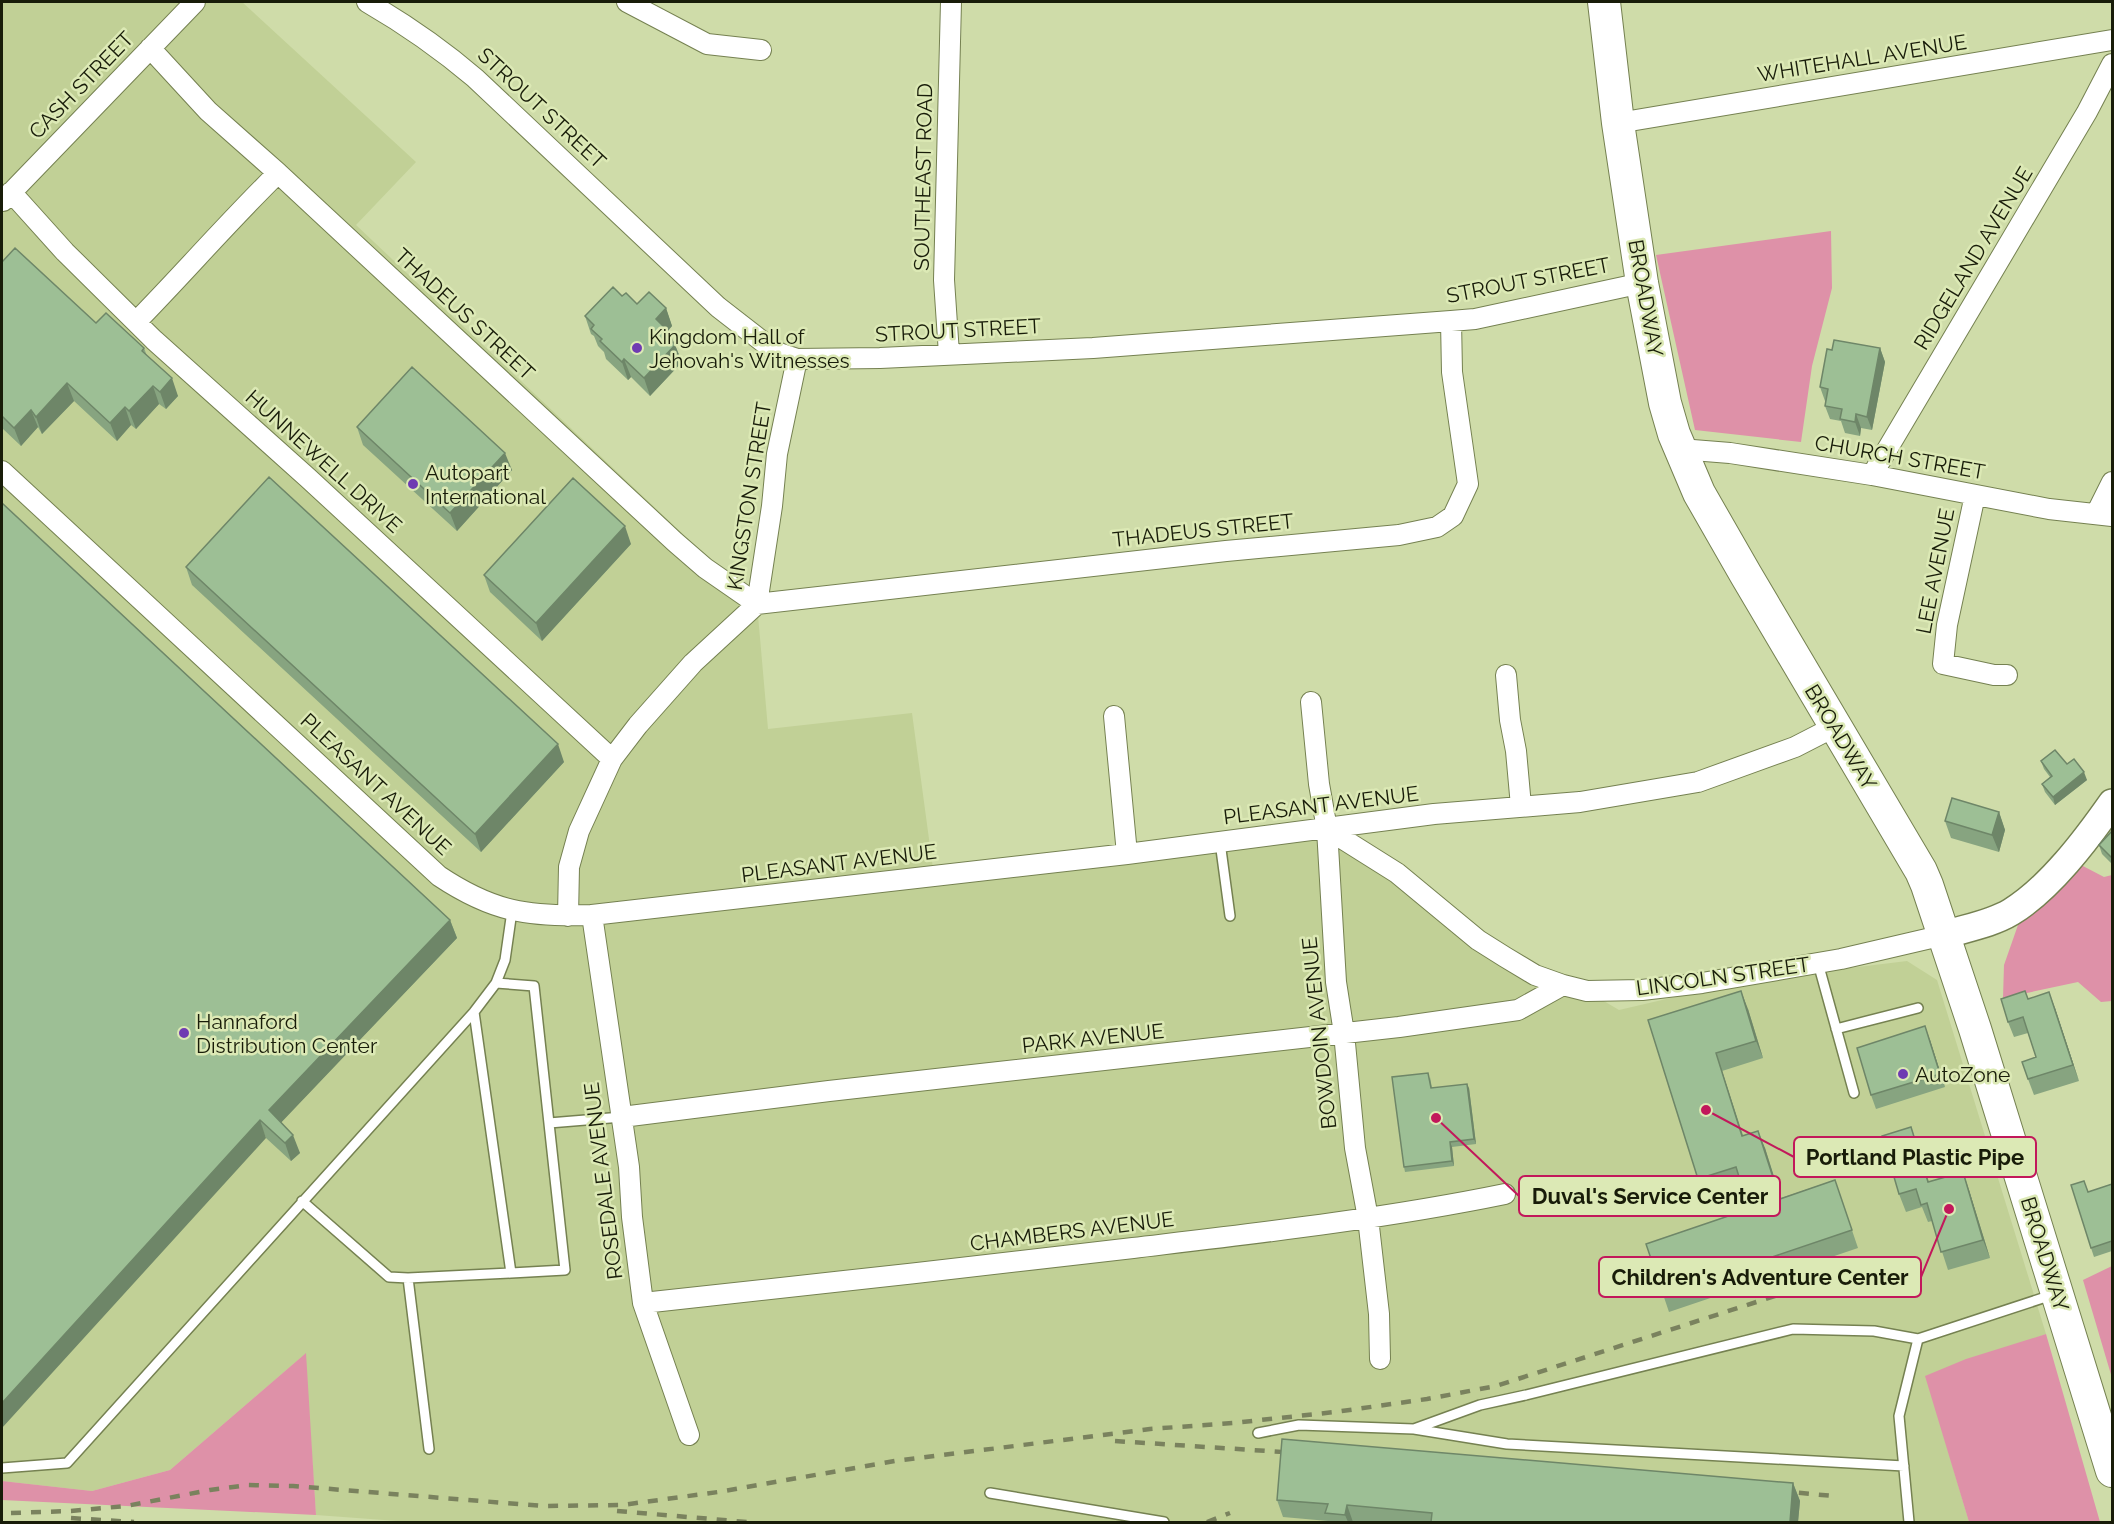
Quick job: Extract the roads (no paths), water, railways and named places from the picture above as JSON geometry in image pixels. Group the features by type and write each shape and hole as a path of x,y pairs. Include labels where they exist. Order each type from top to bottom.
{"main road":[{"name":"BROADWAY","path":"1605,2 1618,123 1642,283 1665,403 1680,449 1705,503 1834,727 1921,871 1944,935 2112,1471"},
{"name":"LINCOLN STREET","path":"1944,935 1992,921 2011,912 2044,885 2079,846 2112,803"}],"street":[{"name":"CASH STREET","path":"6,197 195,2"},
{"name":"STROUT STREET","path":"367,2 398,20 451,57 718,307 766,345 779,353 797,359 880,358 1104,347 1451,321 1642,283"},
{"path":"627,2 706,44 761,50"},
{"name":"SOUTHEAST ROAD","path":"949,354 944,280 951,2"},
{"name":"WHITEHALL AVENUE","path":"1618,123 2112,40"},
{"name":"THADEUS STREET","path":"150,48 208,111 278,173 675,542 705,568 757,604 1246,549 1399,536 1437,527 1453,516 1468,484 1452,372 1451,321"},
{"name":"RIDGELAND AVENUE","path":"1872,475 2081,122 2112,64"},
{"path":"136,322 242,207 278,173"},
{"name":"HUNNEWELL DRIVE","path":"6,197 136,322 612,759"},
{"name":"KINGSTON STREET","path":"757,604 772,506 777,454 797,359"},
{"name":"CHURCH STREET","path":"1680,449 1730,453 1872,475 2049,509 2104,515"},
{"name":"PLEASANT AVENUE","path":"2,471 439,876 465,893 512,911 551,916 592,915 1127,854 1434,814 1580,802 1698,782 1795,747 1834,727"},
{"path":"2104,515 2112,482"},
{"name":"LEE AVENUE","path":"1975,495 1947,625 1943,664 1994,675 2007,675"},
{"path":"568,916 569,867 579,831 612,759 638,725 693,663 757,604"},
{"path":"1506,675 1521,806"},
{"name":"BOWDOIN AVENUE","path":"1311,702 1319,784 1327,829 1336,982 1344,1033 1355,1148 1368,1218 1379,1314 1380,1359"},
{"path":"1114,716 1127,854"},
{"name":"LINCOLN STREET","path":"1327,829 1397,873 1478,940 1535,975 1587,991 1642,990 1702,983 1818,963 1944,935"},
{"name":"ROSEDALE AVENUE","path":"592,915 629,1167 637,1264 643,1303 689,1435"},
{"name":"PARK AVENUE","path":"622,1117 829,1091 1344,1033 1518,1010 1563,985"},
{"name":"CHAMBERS AVENUE","path":"643,1303 1285,1230 1505,1194"}],"lane":[{"path":"1220,842 1230,916"},
{"path":"2,1468 67,1463 474,1012 496,983 505,960 512,911"},
{"path":"1818,963 1854,1093"},
{"path":"302,1201 389,1277 565,1270 534,986 496,983"},
{"path":"1836,1029 1918,1008"},
{"path":"474,1012 511,1273"},
{"path":"549,1123 622,1117"},
{"path":"408,1278 429,1449"},
{"path":"1414,1429 1480,1405 1538,1393 1793,1329 1874,1331 1918,1339 2057,1293"},
{"path":"1909,1522 1899,1416 1918,1339"},
{"path":"1258,1433 1299,1425 1414,1429 1507,1444 1904,1466"},
{"path":"990,1493 1164,1522"}],"railway":[{"path":"11,1513 126,1506 248,1485 293,1486 543,1506 622,1505 718,1492 895,1461 1150,1429 1335,1412 1427,1399 1496,1386 1871,1265"},
{"path":"1115,1441 1298,1453"},
{"path":"1779,1491 1833,1496"},
{"path":"617,1511 747,1522"},
{"path":"1207,1522 1230,1513"},
{"path":"71,1518 134,1522"}],"place":[{"name":"Kingdom Hall of Jehovah's Witnesses","path":"637,348"},
{"name":"Autopart International","path":"413,484"},
{"name":"Hannaford Distribution Center","path":"184,1033"},
{"name":"AutoZone","path":"1903,1074"},
{"name":"Portland Plastic Pipe","path":"1706,1110"},
{"name":"Duval's Service Center","path":"1436,1118"},
{"name":"Children's Adventure Center","path":"1949,1209"}]}
